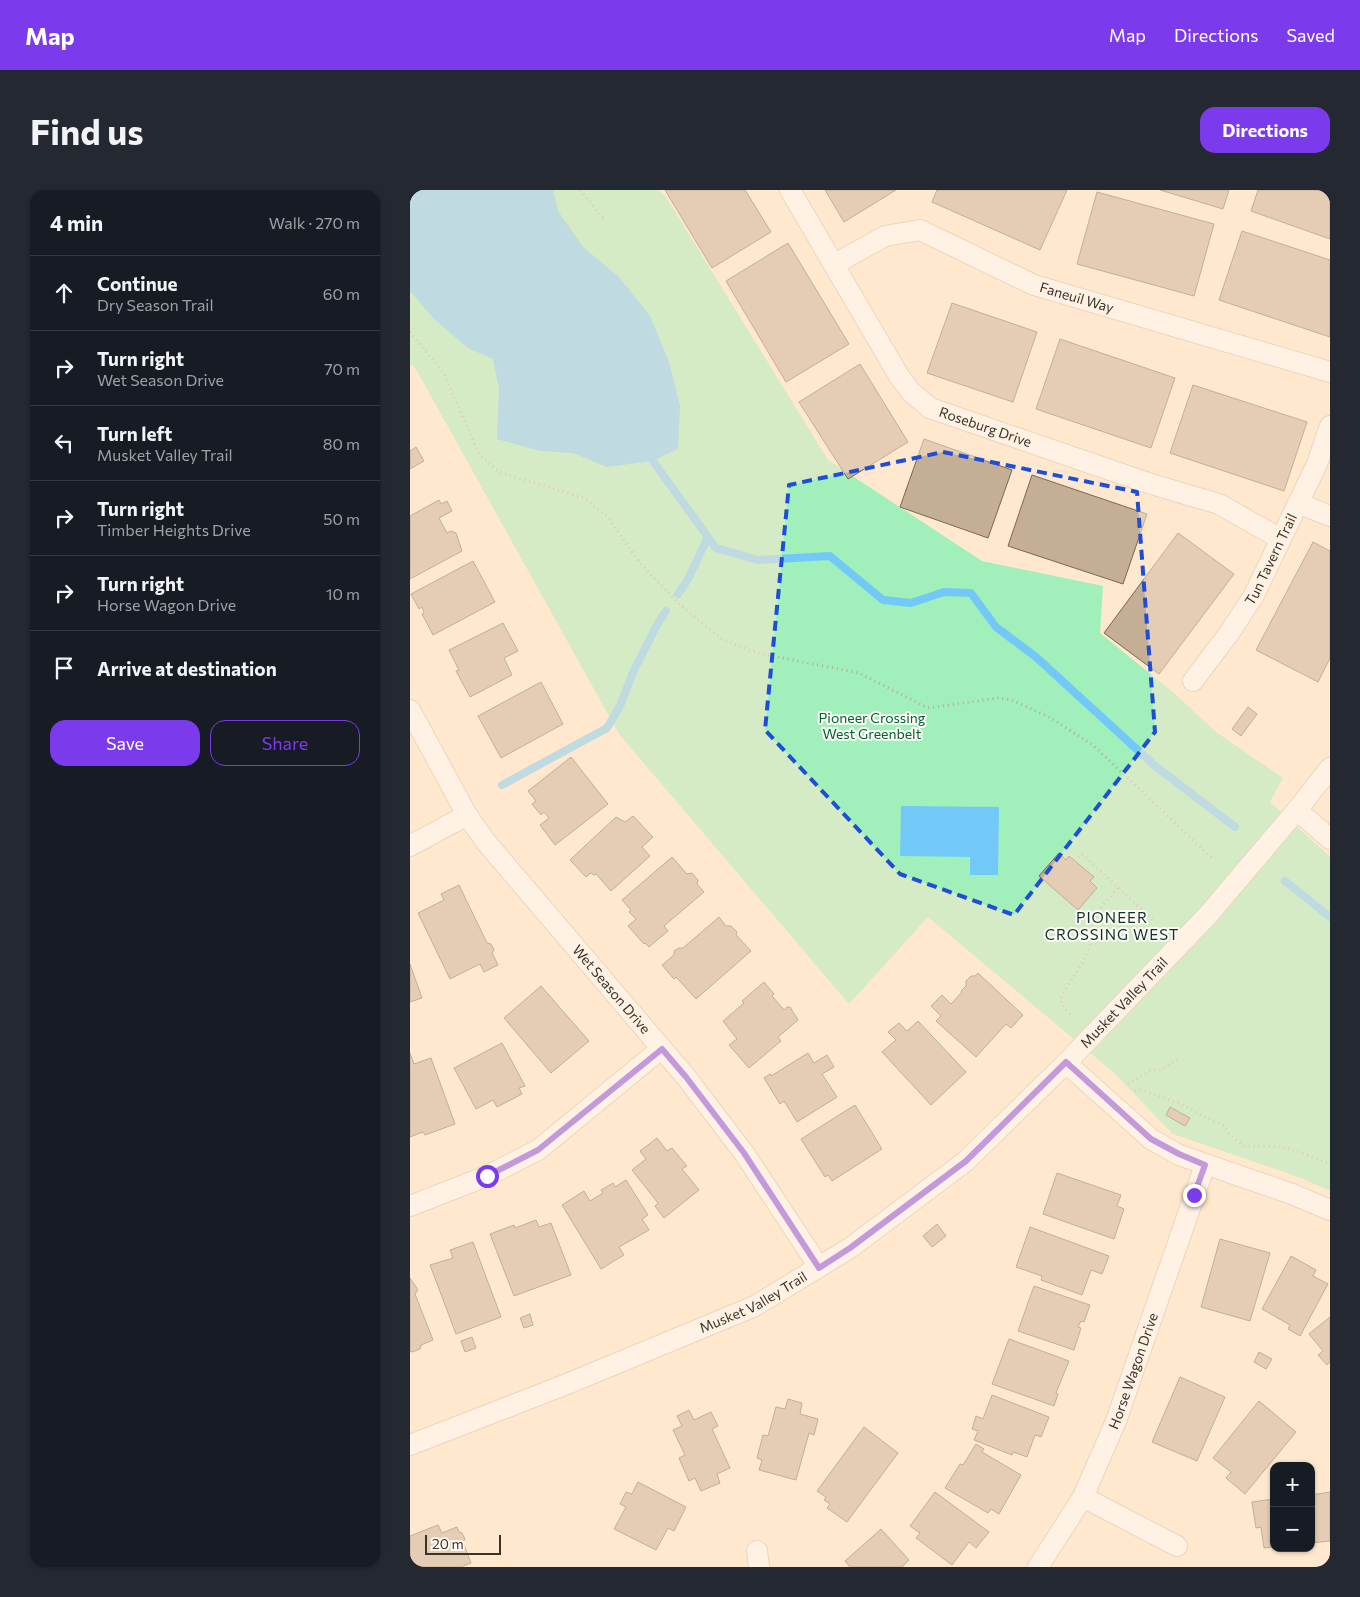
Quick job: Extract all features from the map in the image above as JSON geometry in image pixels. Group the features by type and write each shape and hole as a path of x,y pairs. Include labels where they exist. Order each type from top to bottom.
{"street":[{"name":"Roseburg Drive","path":"790,190 899,376 911,392 930,408 1148,483 1219,504 1281,539"},
{"name":"Faneuil Way","path":"835,264 885,236 920,230 1034,285 1330,372"},
{"name":"Tun Tavern Trail","path":"1193,681 1230,632 1254,594 1298,503 1323,467 1330,426"},
{"path":"1298,503 1330,516"},
{"name":"Wet Season Drive","path":"410,710 467,815 486,842 686,1077 744,1153 819,1268"},
{"name":"Musket Valley Trail","path":"410,1446 756,1306 850,1248 966,1161 1066,1062 1208,915 1330,768"},
{"path":"1297,810 1330,839"},
{"path":"410,846 467,815"},
{"path":"410,1206 487,1176 538,1150 662,1049"},
{"path":"1066,1062 1151,1139 1205,1165 1292,1194 1330,1210"},
{"name":"Horse Wagon Drive","path":"1038,1567 1083,1497 1116,1420 1205,1165"},
{"path":"1083,1497 1177,1546"}],"path":[{"path":"580,190 604,219"},
{"path":"410,332 444,373 478,454 499,472 584,498 607,516 639,562 680,605 722,639 757,653 859,673 928,708 998,698 1012,700 1051,718 1094,746 1213,859"},
{"path":"1075,861 1082,854 1155,922"},
{"path":"1070,1014 1060,1000 1066,985 1078,971 1085,957 1091,942 1090,927 1092,921 1118,888"},
{"path":"1128,1084 1150,1071 1163,1069 1180,1057"},
{"path":"1135,1091 1142,1090 1180,1104 1224,1126 1229,1134 1244,1146 1286,1147 1330,1164"}],"highlighted area":[{"path":"943,452 1137,492 1155,732 1014,915 900,874 765,730 789,485"}],"green space":[{"name":"Pioneer Crossing West Greenbelt","path":"410,190 658,190 666,197 828,460 982,561 1103,586 1100,633 1174,693 1216,732 1283,778 1270,802 1330,857 1330,1191 1301,1178 1173,1134 1112,1071 928,917 849,1004 619,734 417,371 410,363"}],"water":[{"path":"410,190 553,190 558,211 583,247 619,277 650,316 669,362 680,406 678,449 652,461 607,467 573,453 540,451 497,439 499,389 493,359 468,348 434,319 410,291"},
{"path":"901,806 999,807 998,875 970,875 970,857 900,856"}],"building":[{"path":"665,190 745,190 771,232 712,268"},
{"path":"825,190 896,190 844,222"},
{"path":"937,190 1067,190 1040,250 932,202"},
{"path":"1160,190 1229,190 1223,209"},
{"path":"1258,190 1330,190 1330,239 1251,211"},
{"path":"1097,192 1214,224 1194,296 1077,264"},
{"path":"1242,231 1330,260 1330,337 1219,300"},
{"path":"788,243 849,344 786,382 726,281"},
{"path":"952,303 1037,332 1013,402 927,373"},
{"path":"1060,339 1175,378 1151,448 1036,409"},
{"path":"860,364 908,442 848,479 799,402"},
{"path":"1193,385 1307,422 1284,491 1170,453"},
{"path":"924,439 1012,470 988,538 900,507"},
{"path":"416,447 424,461 410,469 410,451"},
{"path":"1032,475 1147,514 1123,584 1008,546"},
{"path":"439,500 441,504 447,501 452,511 439,518 447,533 451,531 456,533 462,551 410,579 410,516"},
{"path":"1178,533 1234,574 1159,674 1104,633"},
{"path":"1313,542 1330,551 1330,658 1318,682 1256,650"},
{"path":"473,561 495,602 433,635 422,614 424,612 422,607 419,609 411,594"},
{"path":"503,623 518,651 504,658 512,675 470,697 456,671 459,670 449,650"},
{"path":"541,682 563,724 501,758 478,716"},
{"path":"1248,707 1257,714 1241,736 1232,729"},
{"path":"571,757 608,804 555,845 540,825 549,818 544,812 541,815 532,804 536,801 528,791"},
{"path":"633,816 653,837 642,847 650,856 611,891 596,874 591,873 586,877 570,860 616,817 625,822"},
{"path":"1059,853 1066,860 1069,856 1094,877 1090,881 1097,888 1078,910 1039,876"},
{"path":"672,857 687,874 692,873 698,880 697,884 704,892 664,926 668,931 649,947 628,926 636,919 622,900"},
{"path":"459,885 487,943 491,944 494,950 492,953 498,965 484,972 480,964 450,979 418,913 444,900 441,894"},
{"path":"719,917 726,926 731,926 737,932 736,935 751,951 696,999 662,965 674,955 674,951 683,948"},
{"path":"410,964 422,998 410,1002"},
{"path":"978,973 1023,1015 1011,1028 1006,1024 976,1057 936,1021 941,1016 931,1006 942,995 951,1004 966,986 966,981"},
{"path":"764,982 774,994 772,996 784,1010 790,1007 798,1020 778,1037 781,1041 749,1068 729,1045 737,1039 723,1021"},
{"path":"541,986 589,1041 551,1073 504,1018"},
{"path":"918,1021 966,1072 931,1105 882,1052 896,1040 888,1032 899,1023 907,1031"},
{"path":"502,1043 525,1086 519,1088 522,1094 497,1107 493,1100 476,1109 454,1068"},
{"path":"410,1053 414,1064 431,1058 455,1124 425,1135 423,1132 410,1137"},
{"path":"808,1053 814,1063 827,1055 834,1067 822,1074 837,1097 797,1122 784,1101 780,1104 764,1078 770,1074 771,1076"},
{"path":"855,1105 882,1149 832,1181 828,1175 825,1177 801,1139"},
{"path":"1170,1107 1190,1118 1185,1126 1166,1115"},
{"path":"657,1138 667,1151 672,1148 687,1166 682,1169 699,1190 664,1218 655,1206 658,1203 632,1170 646,1159 640,1151"},
{"path":"1057,1173 1121,1195 1117,1206 1124,1209 1114,1239 1043,1214"},
{"path":"626,1180 648,1215 642,1219 649,1230 619,1247 624,1255 601,1269 562,1205 584,1191 590,1201 603,1193 601,1190 613,1183 615,1187"},
{"path":"536,1220 539,1227 551,1223 571,1275 514,1296 490,1234 514,1225 515,1228"},
{"path":"937,1224 946,1236 932,1247 923,1236"},
{"path":"1030,1227 1109,1256 1102,1274 1091,1270 1082,1295 1041,1280 1042,1276 1016,1267"},
{"path":"1220,1239 1270,1253 1250,1321 1201,1307"},
{"path":"473,1242 501,1317 456,1334 430,1265 453,1258 450,1250"},
{"path":"1291,1256 1316,1270 1313,1276 1328,1284 1300,1336 1288,1329 1290,1325 1262,1309"},
{"path":"410,1278 418,1290 415,1294 433,1340 421,1345 420,1349 412,1352 410,1351"},
{"path":"1034,1286 1090,1305 1084,1322 1081,1321 1078,1327 1081,1328 1074,1350 1018,1331"},
{"path":"530,1314 533,1325 524,1328 520,1318"},
{"path":"1330,1317 1330,1362 1327,1365 1318,1355 1323,1351 1309,1334"},
{"path":"472,1337 476,1348 465,1352 461,1341"},
{"path":"1009,1339 1069,1361 1056,1393 1058,1394 1054,1406 992,1384"},
{"path":"1259,1352 1272,1359 1266,1369 1254,1362"},
{"path":"1180,1377 1225,1397 1197,1461 1152,1442"},
{"path":"992,1395 1049,1417 1041,1437 1035,1435 1027,1457 1013,1452 1012,1455 974,1440 978,1431 972,1429 976,1416 983,1419"},
{"path":"788,1399 802,1403 800,1414 818,1419 814,1435 809,1433 796,1480 759,1470 762,1460 757,1458 763,1435 768,1436 776,1407 785,1409"},
{"path":"1259,1401 1296,1432 1245,1494 1226,1478 1231,1472 1213,1458"},
{"path":"689,1410 694,1420 711,1412 718,1426 712,1429 730,1468 717,1474 720,1483 701,1491 695,1478 689,1481 679,1458 685,1455 673,1430 682,1426 677,1416"},
{"path":"864,1427 898,1453 847,1522 827,1508 830,1504 824,1500 826,1497 817,1491"},
{"path":"976,1444 984,1449 982,1452 1021,1475 999,1514 991,1509 988,1513 945,1488 960,1464 963,1465"},
{"path":"638,1482 686,1507 674,1531 668,1528 656,1550 614,1529 626,1507 620,1504 626,1492 632,1494"},
{"path":"935,1492 989,1532 976,1548 969,1542 952,1565 916,1538 920,1533 910,1526"},
{"path":"1330,1492 1330,1541 1315,1543 1315,1494"},
{"path":"1270,1500 1270,1547 1264,1548 1261,1527 1256,1528 1252,1502"},
{"path":"438,1525 442,1533 457,1527 465,1539 463,1542 471,1563 461,1567 410,1567 410,1536"},
{"path":"881,1529 909,1560 902,1567 850,1567 845,1561"}],"waterway":[{"path":"647,453 716,548 758,560 830,556 883,600 911,603 944,592 971,593 996,627 1036,657 1154,765 1235,827"},
{"path":"678,594 688,579 708,537"},
{"path":"502,785 607,728 620,706 634,670 666,611"},
{"path":"1285,881 1330,917"}],"district":[{"name":"PIONEER CROSSING WEST","path":"1112,926"}],"route":[{"path":"487,1176 538,1150 662,1049 686,1077 744,1153 819,1268 850,1248 966,1161 1066,1062 1151,1139 1205,1165 1194,1195"}]}
